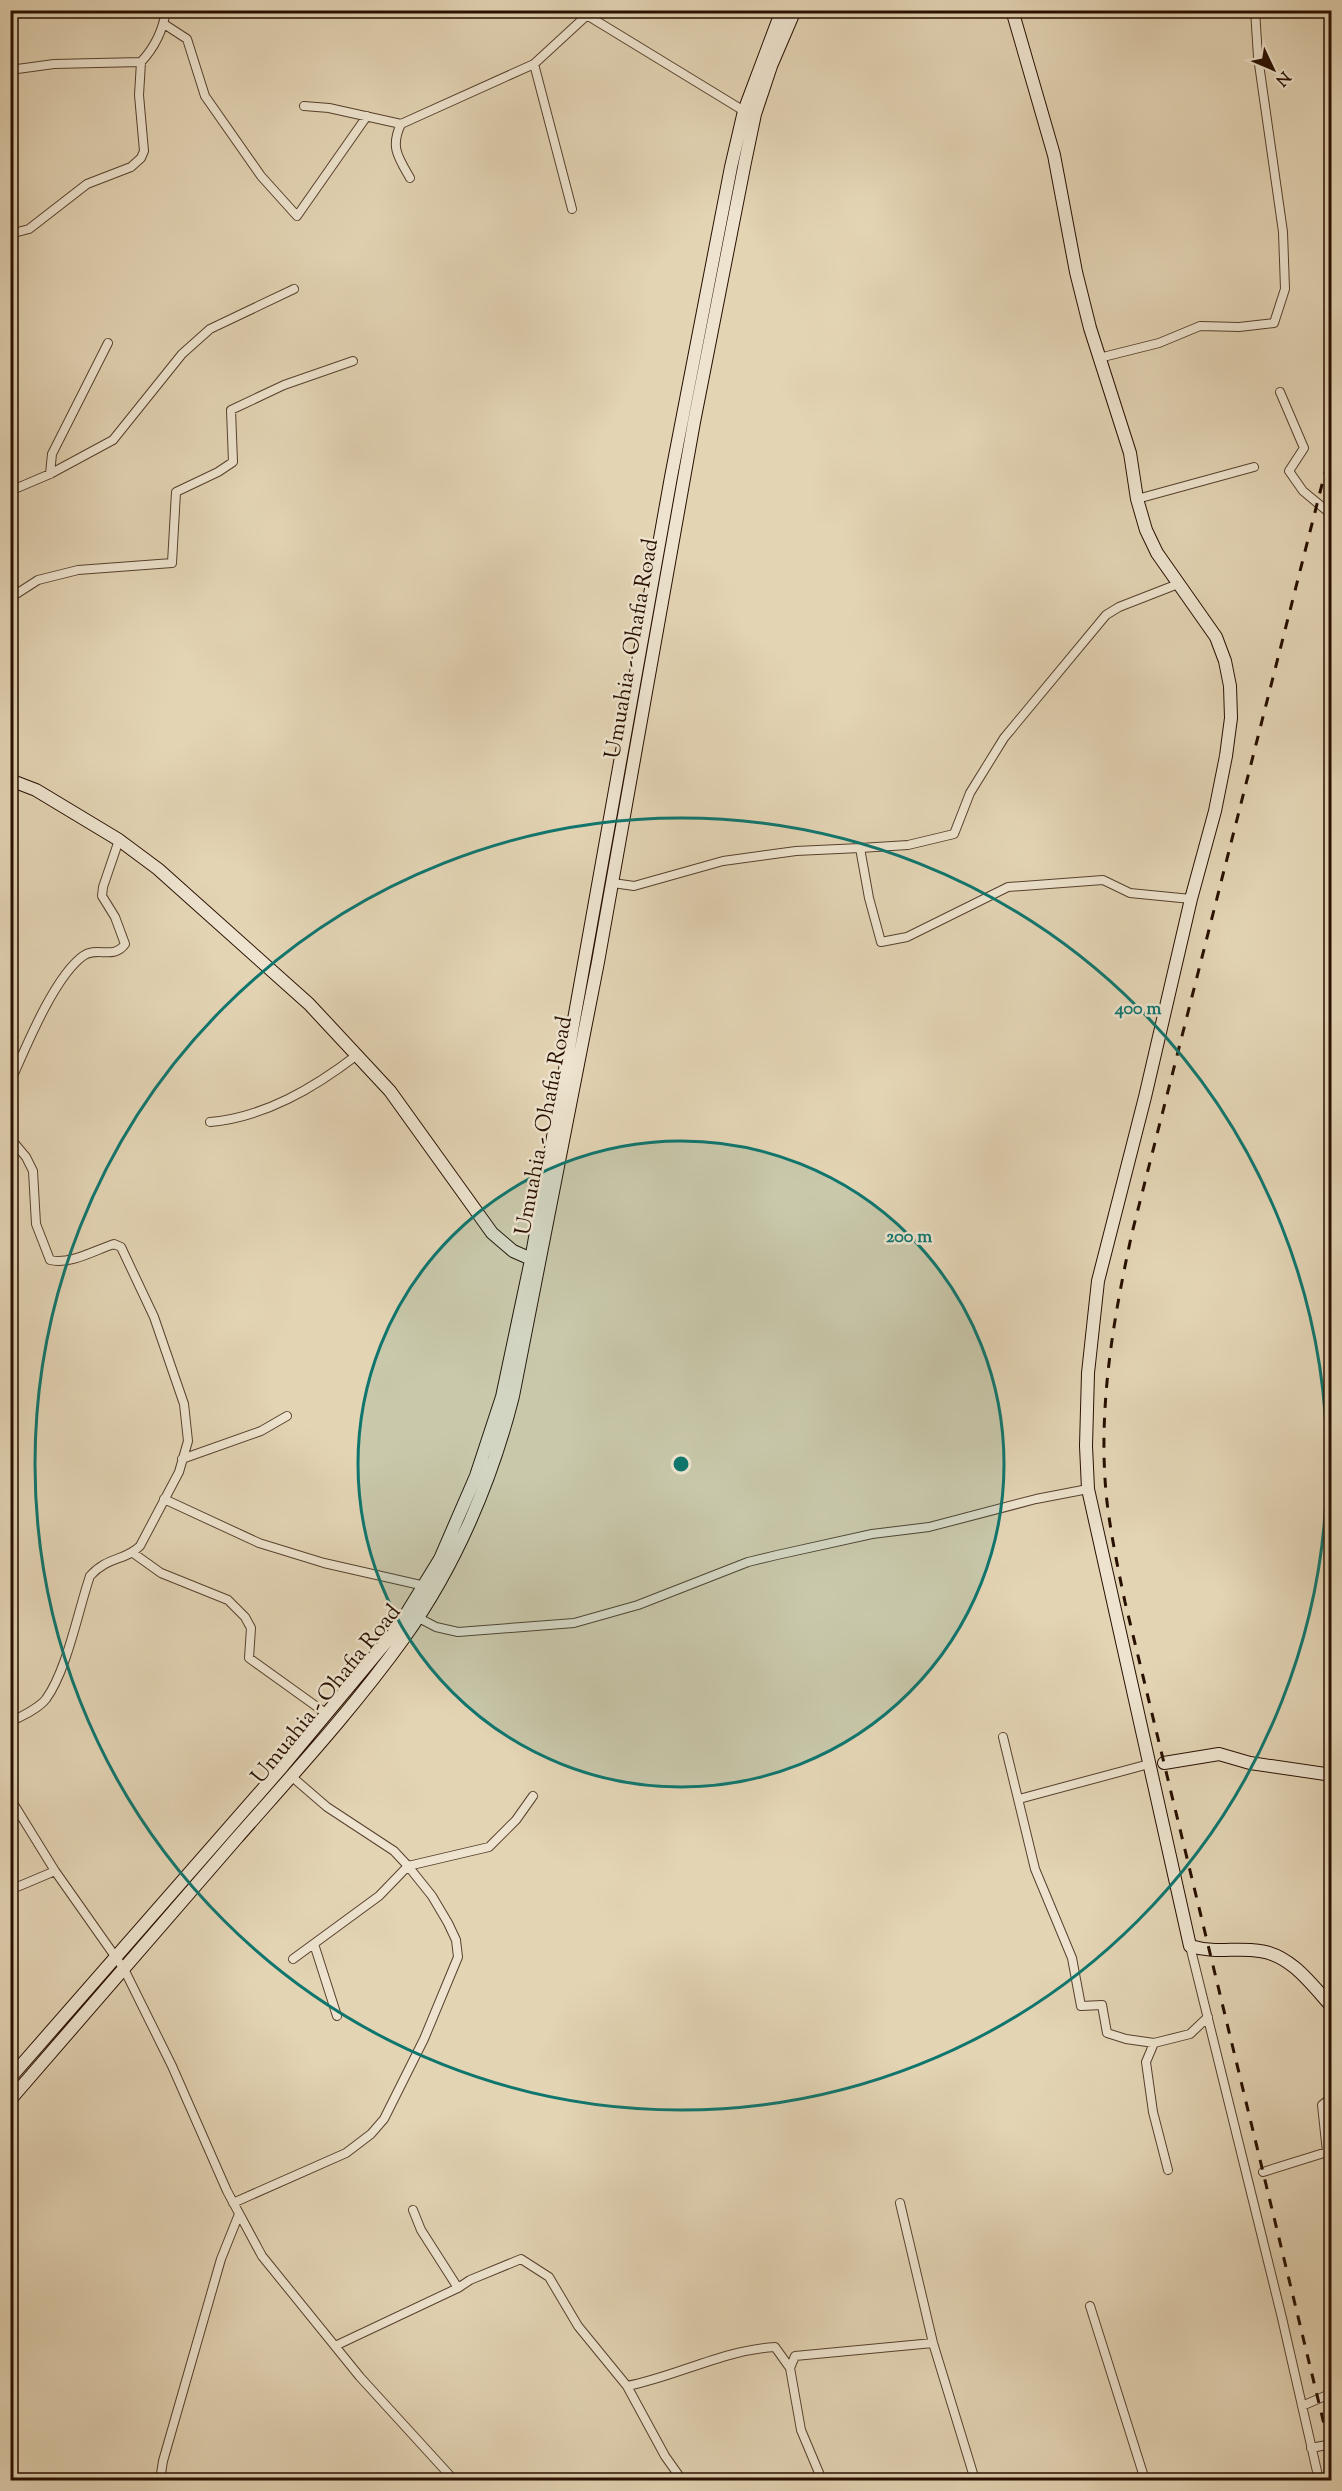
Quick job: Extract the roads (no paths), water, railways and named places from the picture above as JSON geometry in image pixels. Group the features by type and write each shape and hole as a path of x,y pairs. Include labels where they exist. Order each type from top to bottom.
{"main road":[{"name":"Umuahia - Ohafia Road","path":"10,2078 327,1714 397,1629 425,1586 461,1515 490,1438 535,1261 613,883 737,169 744,111 782,10"},
{"name":"Umuahia - Ohafia Road","path":"10,2100 291,1776 405,1637 466,1528 504,1434 513,1396 671,477 737,169 771,66 795,10"},
{"path":"1012,10 1054,154 1076,272 1130,453 1137,499 1146,530 1157,553 1216,637 1228,678 1231,718 1215,811 1191,899 1145,1097 1098,1281 1088,1373 1086,1446 1088,1489 1190,1946 1210,1951 1261,1951 1285,1960 1301,1973 1332,2007"},
{"path":"10,780 36,790 119,840 158,869 309,1004 390,1091 492,1233 513,1251 535,1261"},
{"path":"1164,1762 1219,1754 1250,1763 1332,1775"}],"street":[{"path":"10,234 29,229 87,183 131,167 141,158 144,151 144,130 139,95 141,62 153,49 164,24 166,10"},
{"path":"1100,358 1159,343 1200,326 1239,327 1274,323 1285,289 1283,232 1258,57 1255,10"},
{"path":"304,106 329,108 401,123 534,64 583,14 744,111"},
{"path":"164,24 187,39 205,96 261,176 297,216 367,116"},
{"path":"10,70 54,64 141,62"},
{"path":"534,64 572,209"},
{"path":"401,123 395,136 396,154 410,178"},
{"path":"10,491 50,474 113,440 182,354 210,329 294,289"},
{"path":"50,474 52,454 108,343"},
{"path":"10,598 38,580 78,570 172,563 176,492 218,472 233,462 231,410 284,385 353,361"},
{"path":"1280,392 1304,447 1289,471 1303,491 1330,513"},
{"path":"1137,499 1254,466"},
{"path":"1330,513 1332,498"},
{"path":"613,883 634,886 723,861 796,851 908,844 954,834 970,793 1004,738 1106,615 1119,607 1179,584"},
{"path":"10,1083 43,1014 65,975 90,952 111,953 120,950 125,944 115,917 102,896 119,840"},
{"path":"860,848 869,898 881,942 907,937 1008,887 1102,880 1130,893 1191,899"},
{"path":"210,1122 248,1114 304,1092 357,1055"},
{"path":"10,1138 26,1157 33,1171 36,1183 36,1224 50,1260 57,1262 114,1244 121,1247 154,1317 184,1404 188,1441 179,1472 140,1546 133,1553 100,1565 90,1576 56,1681 45,1700 25,1715 10,1722"},
{"path":"183,1459 261,1431 287,1416"},
{"path":"417,1617 436,1627 458,1632 574,1623 638,1605 748,1562 872,1534 929,1527 1035,1499 1088,1489"},
{"path":"164,1499 259,1544 324,1563 425,1586"},
{"path":"133,1553 161,1573 228,1600 245,1617 252,1628 249,1658 327,1714"},
{"path":"1003,1737 1035,1869 1072,1958 1081,2006 1102,2005 1107,2033 1126,2039 1154,2043 1190,2034 1208,2017"},
{"path":"1019,1799 1149,1764"},
{"path":"233,2203 346,2152 371,2134 384,2119 424,2039 458,1957 456,1940 448,1923 432,1896 408,1866 393,1851 327,1807 291,1776"},
{"path":"293,1959 379,1896 408,1866 489,1847 516,1820 533,1796"},
{"path":"10,1798 55,1871 124,1969 172,2066 238,2214 262,2256 335,2346 454,2481"},
{"path":"10,1890 55,1871"},
{"path":"314,1944 337,2016"},
{"path":"1190,1946 1302,2406 1318,2481"},
{"path":"1154,2043 1146,2062 1153,2112 1168,2170"},
{"path":"1263,2172 1327,2152 1322,2105 1332,2097"},
{"path":"900,2203 933,2343 975,2481"},
{"path":"413,2210 421,2230 458,2288"},
{"path":"160,2481 163,2461 221,2259 238,2214"},
{"path":"335,2346 458,2288 470,2280 521,2259 549,2277 578,2326 627,2386 665,2456 682,2481"},
{"path":"1090,2306 1145,2481"},
{"path":"790,2368 795,2356 933,2343"},
{"path":"627,2386 674,2374 707,2360 754,2348 775,2347 790,2368 801,2430 822,2481"},
{"path":"1302,2406 1332,2393"},
{"path":"1311,2448 1332,2444"}],"railway":[{"path":"1332,445 1132,1233 1113,1333 1104,1434 1107,1502 1125,1602 1332,2457"}]}
